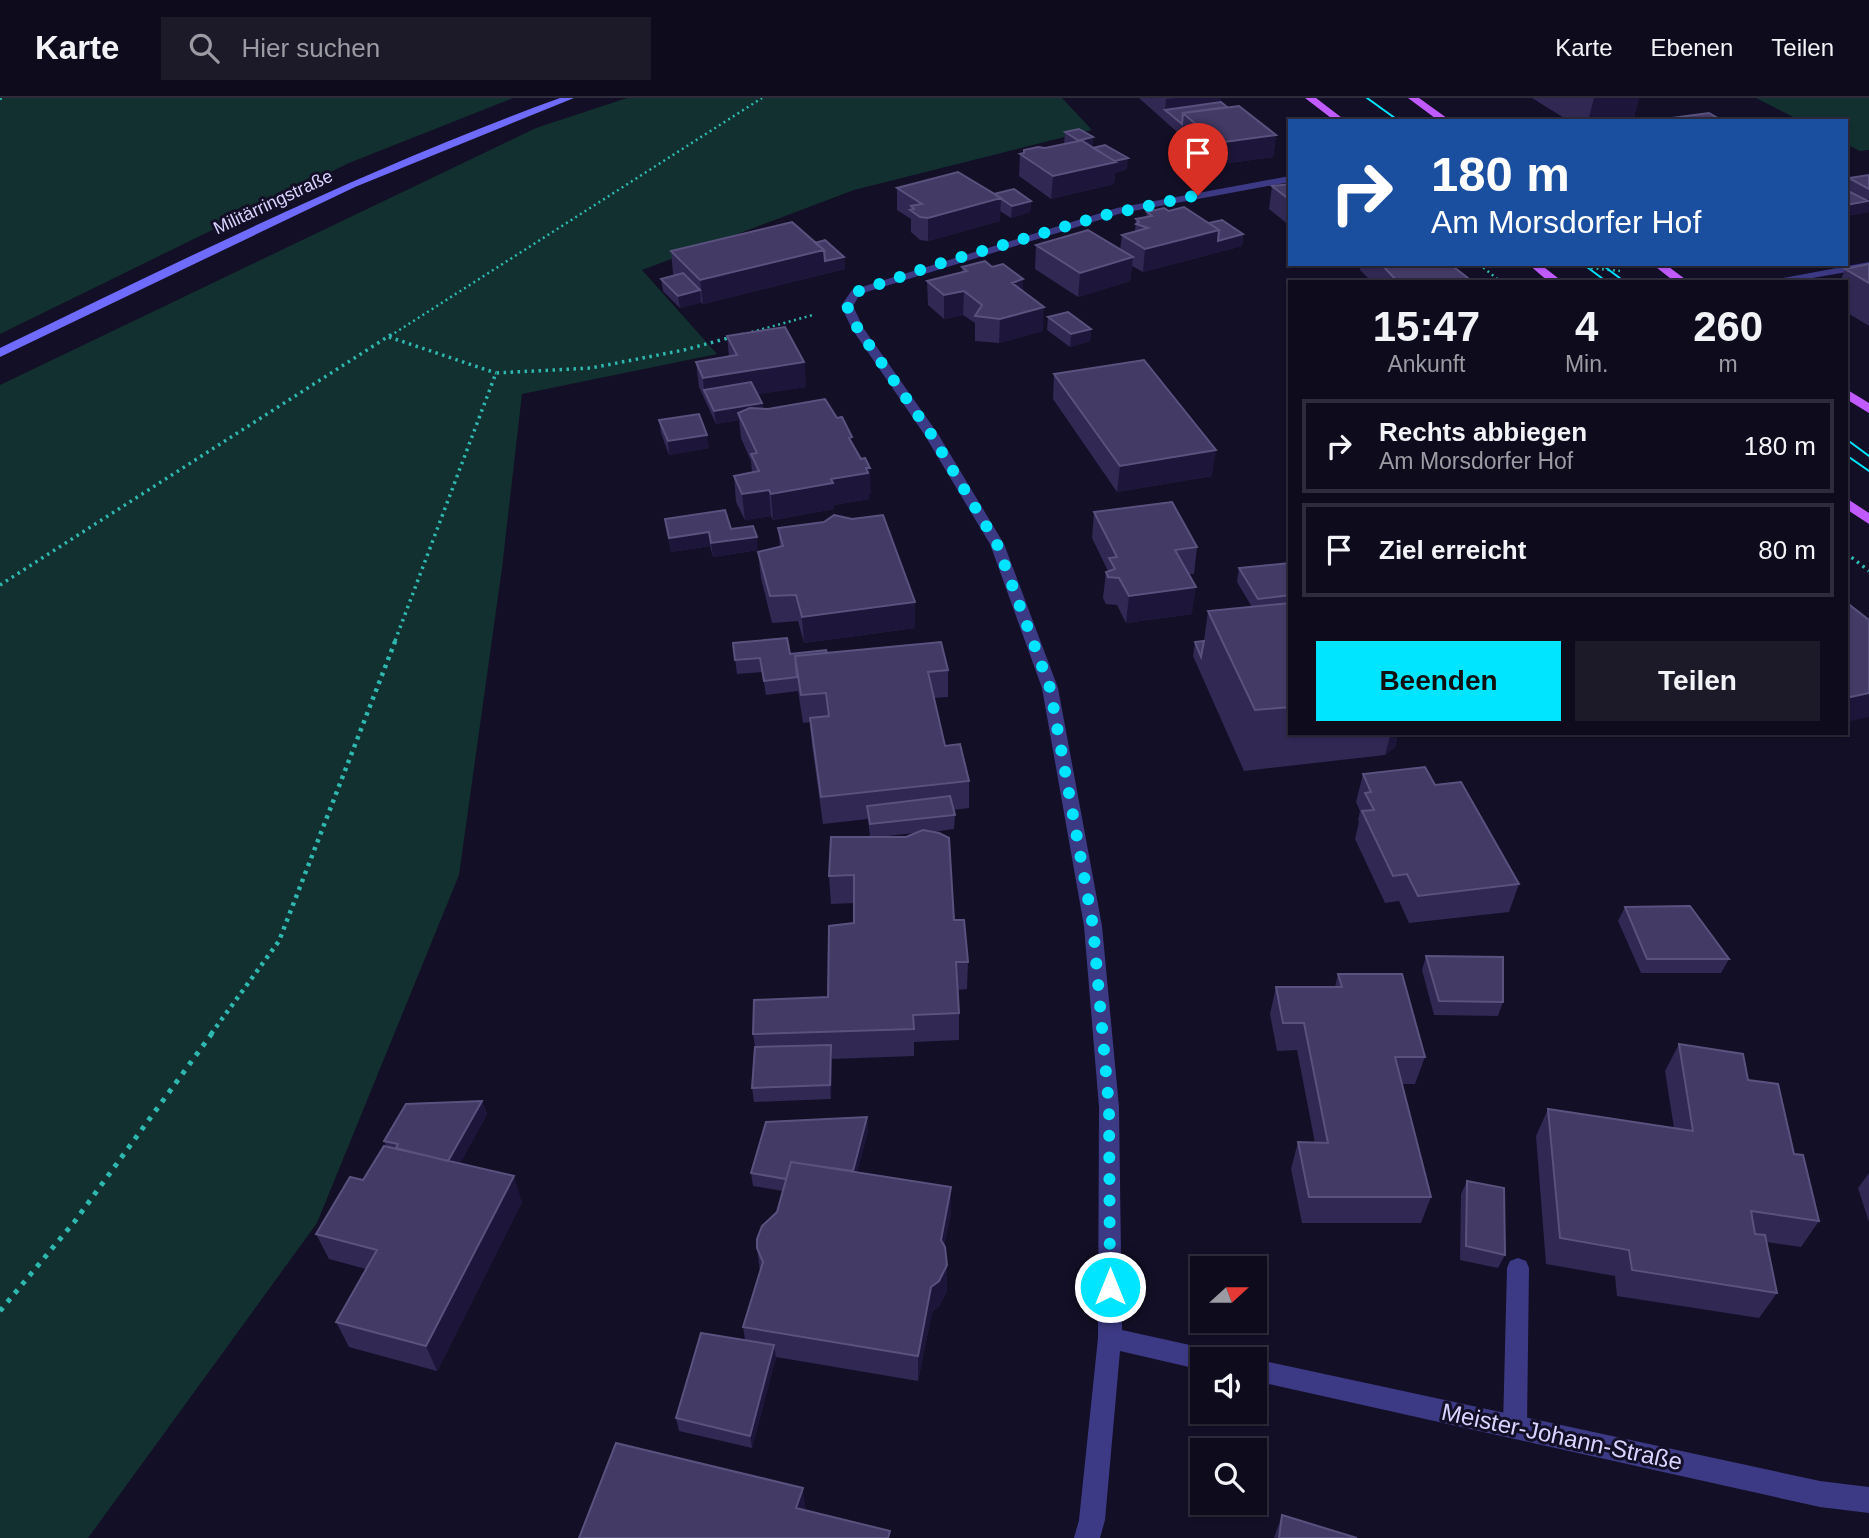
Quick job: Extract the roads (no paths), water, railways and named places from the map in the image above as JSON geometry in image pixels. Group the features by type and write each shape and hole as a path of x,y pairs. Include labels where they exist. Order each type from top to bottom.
{"main road":[{"name":"Militärringstraße","path":"0,353 305,205 430,150 569,98"},
{"path":"1310,98 1338,119"},
{"path":"1413,98 1444,119"},
{"path":"1536,266 1554,280"},
{"path":"1660,266 1680,280"},
{"path":"1848,394 1869,409"},
{"path":"1848,504 1869,520"}],"street":[{"path":"1087,1538 1092,1520 1110,1338 1109,1107 1093,926 1050,688 997,544 931,434 858,329 847,306 856,292 1059,227 1121,210 1288,179"},
{"path":"1781,280 1869,265"},
{"path":"1515,1427 1518,1268"},
{"path":"1110,1338 1190,1356"},
{"name":"Meister-Johann-Straße","path":"1267,1373 1820,1494 1869,1500"}],"tram line":[{"path":"1367,98 1396,119"},
{"path":"1586,266 1604,280"},
{"path":"1604,266 1622,280"},
{"path":"1848,440 1869,456"},
{"path":"1848,456 1869,471"}]}
